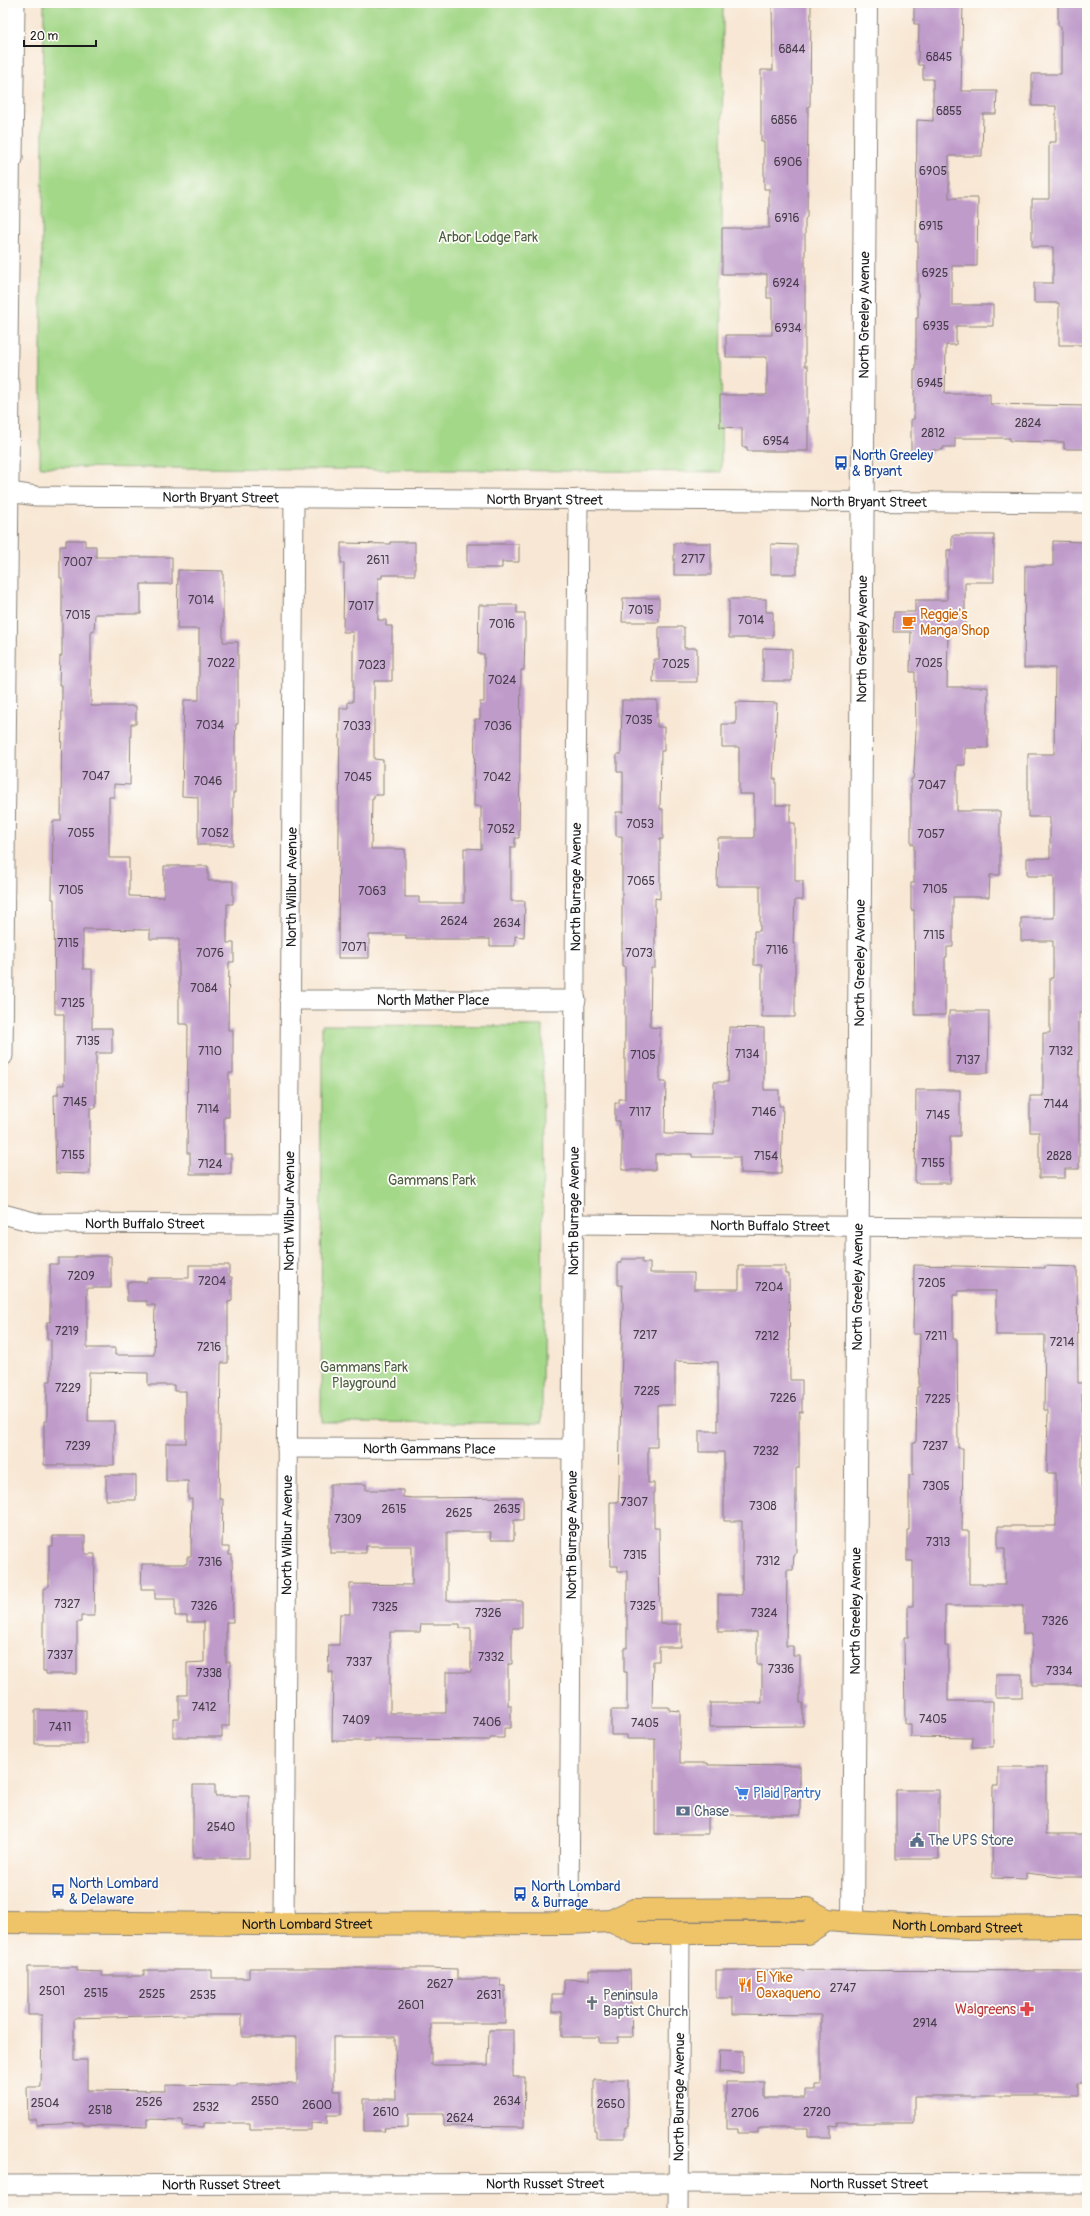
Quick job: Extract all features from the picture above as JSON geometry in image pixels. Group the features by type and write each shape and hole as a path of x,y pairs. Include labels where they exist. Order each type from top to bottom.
{"main road":[{"name":"North Lombard Street","path":"3,1922 284,1924 569,1923 611,1921 634,1910 807,1909 827,1920 853,1922 963,1928 1087,1927"},
{"name":"North Lombard Street","path":"611,1921 636,1933 807,1933 827,1920"}],"street":[{"path":"3,1056 6,491 10,384 13,159 8,134 15,3"},
{"name":"North Greeley Avenue","path":"853,1922 866,3"},
{"name":"North Bryant Street","path":"6,491 36,496 1087,503"},
{"name":"North Wilbur Avenue","path":"284,1924 294,498"},
{"name":"North Burrage Avenue","path":"569,1923 578,499"},
{"name":"North Mather Place","path":"290,1000 576,1000"},
{"name":"North Buffalo Street","path":"3,1214 37,1223 288,1224"},
{"name":"North Buffalo Street","path":"573,1224 857,1225 1087,1228"},
{"name":"North Gammans Place","path":"287,1448 571,1449"},
{"name":"North Burrage Avenue","path":"678,2213 680,1933"},
{"name":"North Russet Street","path":"3,2185 678,2183 1087,2184"}],"green space":[{"name":"Arbor Lodge Park","path":"44,3 723,3 721,472 40,467"},
{"name":"Gammans Park","path":"322,1025 543,1026 542,1423 321,1422"}],"building":[{"path":"772,3 811,3 807,217 805,219 805,366 808,366 808,451 747,451 747,447 742,447 742,428 720,427 720,395 767,395 767,357 726,357 726,335 772,335 772,298 767,298 767,274 722,274 722,228 769,228 769,189 764,189 764,142 761,142 761,70 773,70"},
{"path":"914,3 963,3 961,91 997,91 996,114 983,114 982,156 949,156 949,198 978,198 977,266 952,266 952,305 993,305 993,326 956,326 956,345 946,345 945,394 990,394 990,404 1087,406 1087,449 1064,449 1064,442 1010,441 1010,438 955,438 955,447 943,447 943,450 932,450 932,454 911,454 911,419 914,419 914,369 916,369 916,318 918,318 918,242 916,242 917,120 933,121 933,79 923,79 923,65 918,65 919,24 914,24"},
{"path":"1058,3 1087,3 1087,70 1084,70 1084,113 1087,113 1087,345 1059,345 1059,303 1034,303 1034,283 1053,283 1053,247 1032,247 1032,199 1049,199 1049,142 1056,142 1056,106 1032,106 1032,74 1061,74 1061,26 1058,26"},
{"path":"952,535 994,535 994,582 965,582 965,632 948,632 947,687 988,687 988,748 965,748 965,765 957,765 957,811 1000,811 1000,875 990,875 989,897 953,897 953,947 947,947 947,957 945,957 945,1015 915,1015 914,910 911,910 911,883 914,883 914,844 911,844 911,779 913,779 914,770 916,731 915,672 910,672 911,632 893,632 894,612 915,612 915,600 947,600 947,550 952,550"},
{"path":"66,540 85,540 85,546 96,546 96,557 172,557 172,584 141,584 141,614 95,614 94,631 91,631 91,706 136,706 136,724 131,724 130,785 114,784 114,797 109,797 109,858 129,858 129,896 164,897 164,866 208,866 208,881 233,881 233,904 227,904 227,943 234,943 234,962 229,962 228,1030 233,1030 233,1073 229,1073 229,1117 224,1117 224,1154 231,1154 231,1174 190,1174 190,1153 187,1153 188,1024 179,1024 179,939 150,939 150,930 83,929 83,969 92,969 92,1028 112,1028 112,1053 96,1053 96,1108 90,1108 90,1174 56,1173 54,1095 58,1095 58,1085 64,1085 64,1014 55,1014 54,899 52,899 53,821 61,821 62,685 59,685 60,656 62,656 62,578 60,578 60,546 66,546"},
{"path":"1053,541 1087,542 1087,694 1084,694 1087,966 1085,966 1085,1013 1079,1013 1079,1169 1065,1169 1065,1178 1039,1178 1039,1132 1030,1132 1030,1096 1043,1096 1043,1033 1050,1033 1050,978 1053,978 1053,941 1021,941 1021,918 1054,918 1054,876 1027,876 1027,858 1050,858 1050,817 1028,817 1028,754 1054,754 1055,668 1024,668 1025,566 1053,566"},
{"path":"390,542 415,542 415,575 382,575 382,578 378,578 378,620 386,620 386,626 392,626 392,681 374,681 374,759 383,760 383,795 374,795 374,799 372,799 371,849 405,849 405,897 419,897 419,903 464,903 464,848 481,849 481,806 474,806 475,719 480,719 480,702 484,702 484,654 478,654 479,605 517,605 517,613 525,613 525,635 524,670 521,670 519,838 515,838 515,847 511,847 511,901 525,901 524,937 515,936 515,946 490,946 490,939 406,939 406,935 369,935 369,958 338,958 340,708 348,708 348,702 353,702 353,632 343,632 344,563 341,563 341,543 390,544"},
{"path":"674,543 711,543 711,575 674,575"},
{"path":"467,544 519,544 519,562 502,562 502,568 467,568"},
{"path":"771,544 797,545 797,574 771,574"},
{"path":"178,570 223,571 223,642 238,642 238,724 236,724 235,739 233,845 198,845 198,797 182,796 184,700 199,700 199,629 177,629"},
{"path":"623,598 659,598 659,622 622,622"},
{"path":"729,599 766,599 766,612 773,612 773,638 729,638"},
{"path":"659,627 684,627 684,648 697,648 697,682 653,682 654,659 659,659"},
{"path":"763,648 792,649 792,681 763,681"},
{"path":"622,700 657,700 657,727 664,727 664,751 661,751 660,809 663,809 663,839 660,839 660,899 655,898 655,968 651,968 650,1027 660,1028 660,1082 666,1082 665,1134 714,1135 714,1082 728,1082 729,1027 764,1028 764,1090 779,1090 779,1106 783,1106 781,1174 740,1173 740,1157 692,1157 692,1154 655,1154 655,1170 622,1170 622,1130 619,1130 619,1121 615,1121 615,1103 619,1103 619,1099 625,1099 625,966 622,966 622,836 616,836 616,812 623,812 623,772 617,772 617,754 621,754"},
{"path":"736,702 777,703 773,779 776,779 776,805 790,805 790,823 795,823 795,881 803,881 803,900 795,900 793,944 795,944 795,1017 762,1017 762,965 754,965 754,931 760,931 760,886 717,886 718,838 754,838 754,794 739,794 739,747 722,747 722,724 736,724"},
{"path":"949,1011 989,1011 988,1073 949,1073"},
{"path":"916,1090 960,1090 960,1136 950,1136 950,1183 915,1183"},
{"path":"76,1256 111,1256 111,1288 87,1288 87,1348 115,1348 115,1355 154,1355 155,1305 147,1305 147,1301 127,1301 127,1282 147,1282 147,1278 189,1278 189,1265 229,1265 229,1277 232,1277 232,1301 228,1302 228,1363 221,1363 219,1499 223,1499 222,1547 229,1547 229,1555 232,1555 233,1622 226,1622 226,1662 230,1662 229,1726 222,1726 222,1737 173,1737 173,1718 179,1718 179,1695 187,1695 187,1663 204,1662 204,1622 187,1622 187,1616 175,1616 175,1599 155,1599 155,1589 141,1589 142,1564 187,1564 187,1557 191,1557 192,1499 188,1499 188,1481 166,1481 166,1443 186,1443 186,1391 174,1391 174,1385 148,1385 148,1373 89,1372 88,1421 114,1421 114,1465 44,1465 44,1421 47,1421 47,1381 51,1381 51,1340 47,1339 47,1322 50,1322 50,1264 58,1264 58,1258 76,1258"},
{"path":"622,1259 642,1259 642,1263 650,1263 650,1273 694,1273 694,1289 739,1289 739,1266 785,1266 785,1274 789,1274 790,1380 802,1380 802,1412 799,1412 799,1468 796,1468 796,1553 794,1553 793,1570 787,1570 786,1646 793,1646 793,1656 800,1656 800,1703 803,1703 803,1726 710,1727 710,1703 762,1703 762,1665 757,1665 757,1632 718,1632 718,1595 742,1595 742,1521 724,1521 724,1452 699,1452 699,1431 718,1431 718,1362 675,1361 675,1405 657,1405 657,1447 648,1447 648,1483 654,1483 654,1528 659,1528 660,1624 681,1624 681,1647 659,1647 659,1661 653,1661 652,1707 669,1707 669,1710 680,1711 680,1763 708,1763 708,1765 800,1766 800,1815 708,1815 708,1834 655,1834 655,1739 627,1739 627,1735 611,1735 611,1710 627,1710 627,1672 624,1672 624,1648 627,1648 627,1571 618,1571 618,1566 611,1566 610,1521 610,1502 618,1502 619,1483 623,1302 622,1285 618,1285 618,1263 622,1263"},
{"path":"914,1265 1045,1268 1045,1266 1077,1267 1078,1383 1082,1383 1082,1486 1087,1486 1085,1613 1087,1685 1032,1685 1032,1634 1023,1634 1023,1606 945,1606 945,1646 948,1646 948,1701 993,1701 993,1747 972,1747 973,1738 911,1737 911,1724 905,1724 904,1637 908,1637 908,1606 913,1606 913,1561 907,1561 907,1530 909,1530 909,1475 913,1475 913,1443 916,1443 917,1387 919,1387 920,1334 913,1334","holes":["958,1291 996,1291 996,1335 1045,1335 1044,1410 1048,1410 1047,1473 1056,1473 1056,1526 998,1526 998,1548 1005,1548 1005,1584 969,1584 969,1531 962,1531 963,1448 958,1448 957,1339 953,1339 953,1295 958,1295"]},
{"path":"106,1475 136,1475 136,1500 106,1500"},
{"path":"330,1484 366,1484 366,1490 403,1490 403,1497 412,1498 523,1497 523,1520 514,1520 514,1540 490,1540 491,1532 447,1532 447,1601 522,1601 522,1628 512,1628 512,1664 508,1664 508,1705 511,1705 511,1728 504,1728 504,1738 490,1738 490,1740 375,1739 375,1741 332,1741 333,1672 328,1672 329,1645 339,1645 340,1614 350,1614 350,1584 412,1585 412,1546 366,1546 366,1553 330,1553","holes":["421,1624 460,1624 460,1628 471,1628 471,1672 446,1672 446,1713 390,1713 390,1632 420,1632"]},
{"path":"53,1536 85,1536 85,1554 95,1554 94,1616 81,1616 81,1622 77,1622 77,1674 46,1674 46,1671 43,1671 43,1589 49,1586 49,1546 53,1546"},
{"path":"996,1674 1022,1674 1022,1698 996,1698"},
{"path":"35,1710 86,1710 86,1744 35,1744"},
{"path":"998,1767 1046,1767 1046,1834 1087,1834 1087,1877 1059,1877 1026,1873 1026,1879 992,1878 993,1786 998,1786"},
{"path":"193,1785 215,1785 215,1796 249,1796 249,1858 193,1858"},
{"name":"The UPS Store","path":"896,1790 939,1790 939,1859 896,1859"},
{"path":"28,1967 77,1967 77,1971 102,1972 102,1976 144,1976 144,1970 212,1970 212,1978 249,1978 249,1968 457,1969 457,1979 501,1979 500,1986 505,1986 505,2023 431,2023 431,2065 488,2065 489,2030 513,2030 513,2077 525,2077 524,2127 444,2126 444,2114 408,2114 408,2127 384,2128 385,2131 364,2131 364,2099 396,2099 395,2037 333,2037 333,2091 341,2091 341,2115 327,2115 327,2124 311,2123 311,2130 250,2130 250,2123 204,2123 204,2127 183,2126 183,2120 147,2119 147,2127 84,2125 84,2123 36,2125 36,2119 28,2119 27,2087 41,2087 42,2015 28,2015","holes":["242,2015 242,2037 297,2037 297,2084 237,2084 237,2086 165,2085 165,2091 87,2090 87,2060 74,2060 74,2018"]},
{"name":"Peninsula Baptist Church","path":"589,1970 630,1970 632,2037 618,2037 618,2043 599,2043 599,2037 562,2037 562,2012 552,2012 552,1994 564,1994 564,1979 589,1980"},
{"name":"Walgreens","path":"716,1970 1087,1971 1087,2084 1078,2084 1078,2096 914,2096 914,2123 837,2123 837,2127 830,2126 830,2137 808,2137 808,2128 762,2128 758,2129 758,2133 738,2133 738,2129 726,2129 726,2082 765,2082 765,2098 805,2098 805,2090 815,2090 815,2085 821,2085 821,2015 733,2014 733,1998 716,1998"},
{"path":"720,2050 743,2051 743,2073 719,2072"},
{"path":"594,2080 628,2080 628,2127 625,2127 625,2138 596,2138 596,2130 594,2130"}],"place":[{"name":"North Greeley & Bryant","path":"841,463"},
{"name":"Reggie's Manga Shop","path":"909,622"},
{"name":"Plaid Pantry","path":"742,1793"},
{"name":"Chase","path":"683,1811"},
{"name":"The UPS Store","path":"917,1840"},
{"name":"North Lombard & Delaware","path":"58,1891"},
{"name":"North Lombard & Burrage","path":"520,1894"},
{"name":"El Yike Oaxaqueno","path":"745,1985"},
{"name":"Peninsula Baptist Church","path":"592,2003"},
{"name":"Walgreens","path":"1027,2009"}],"park label":[{"name":"Gammans Park Playground","path":"364,1376"}]}
